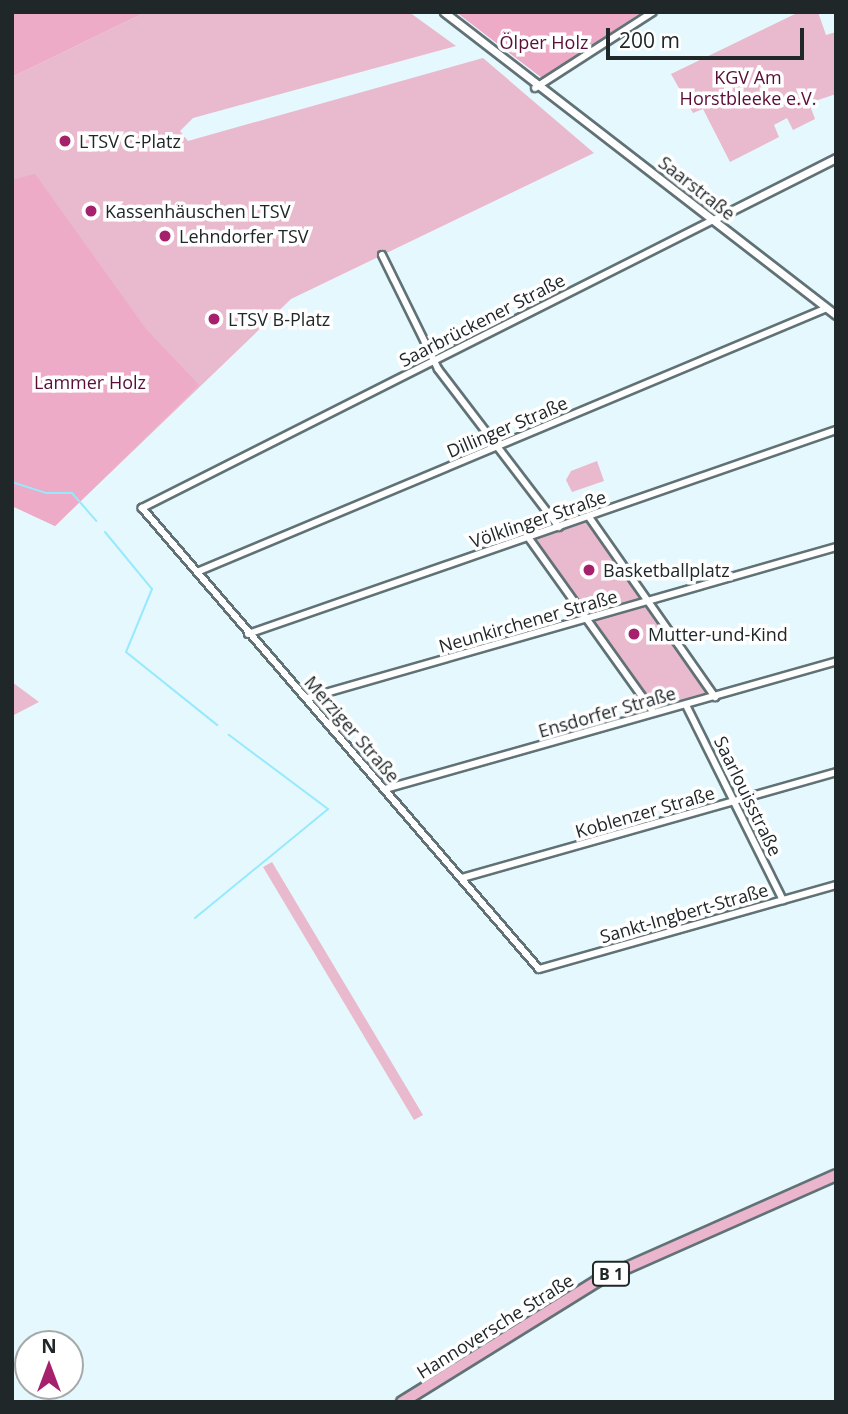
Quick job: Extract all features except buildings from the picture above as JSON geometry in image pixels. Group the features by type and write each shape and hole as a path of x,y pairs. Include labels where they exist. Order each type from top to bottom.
{"main road":[{"name":"Hannoversche Straße","path":"402,1402 614,1272 836,1175"}],"street":[{"name":"Saarstraße","path":"444,12 836,315"},
{"path":"538,87 653,12"},
{"name":"Saarbrückener Straße","path":"142,508 836,158"},
{"path":"382,255 434,362 559,527"},
{"name":"Dillinger Straße","path":"197,572 827,308"},
{"name":"Völklinger Straße","path":"248,634 836,430"},
{"name":"Merziger Straße","path":"142,508 248,634 308,698 540,969"},
{"path":"589,517 715,697"},
{"path":"528,537 653,713"},
{"name":"Neunkirchener Straße","path":"308,698 836,547"},
{"name":"Ensdorfer Straße","path":"385,789 836,661"},
{"name":"Saarlouisstraße","path":"686,705 737,800 783,900"},
{"name":"Koblenzer Straße","path":"462,878 836,772"},
{"name":"Sankt-Ingbert-Straße","path":"540,969 836,885"}],"green space":[{"path":"12,12 146,12 12,77"},
{"path":"146,12 409,12 456,46 193,118 180,131 188,141 483,58 594,153 291,299 55,526 12,506 12,77"},
{"name":"Ölper Holz","path":"456,12 642,12 542,78"},
{"name":"KGV Am Horstbleeke e.V.","path":"799,12 818,12 826,35 836,32 836,94 809,103 815,119 793,130 787,118 774,125 779,137 730,162 703,109 693,113 671,74"},
{"name":"Lammer Holz","path":"35,174 146,329 199,385 55,526 12,506 12,180"},
{"path":"597,461 604,481 572,492 566,480 571,471"},
{"path":"589,517 715,697 654,713 528,537"},
{"path":"12,682 39,702 12,716"},
{"path":"272,862 423,1115 414,1120 263,867"}],"waterway":[{"path":"12,482 46,493 72,493 96,521"},
{"path":"105,532 152,589 126,652 217,725"},
{"path":"195,918 328,809 229,735"}],"place":[{"name":"LTSV C-Platz","path":"65,141"},
{"name":"Kassenhäuschen LTSV","path":"91,211"},
{"name":"Lehndorfer TSV","path":"165,236"},
{"name":"LTSV B-Platz","path":"214,319"},
{"name":"Basketballplatz","path":"589,570"},
{"name":"Mutter-und-Kind","path":"634,634"}]}
